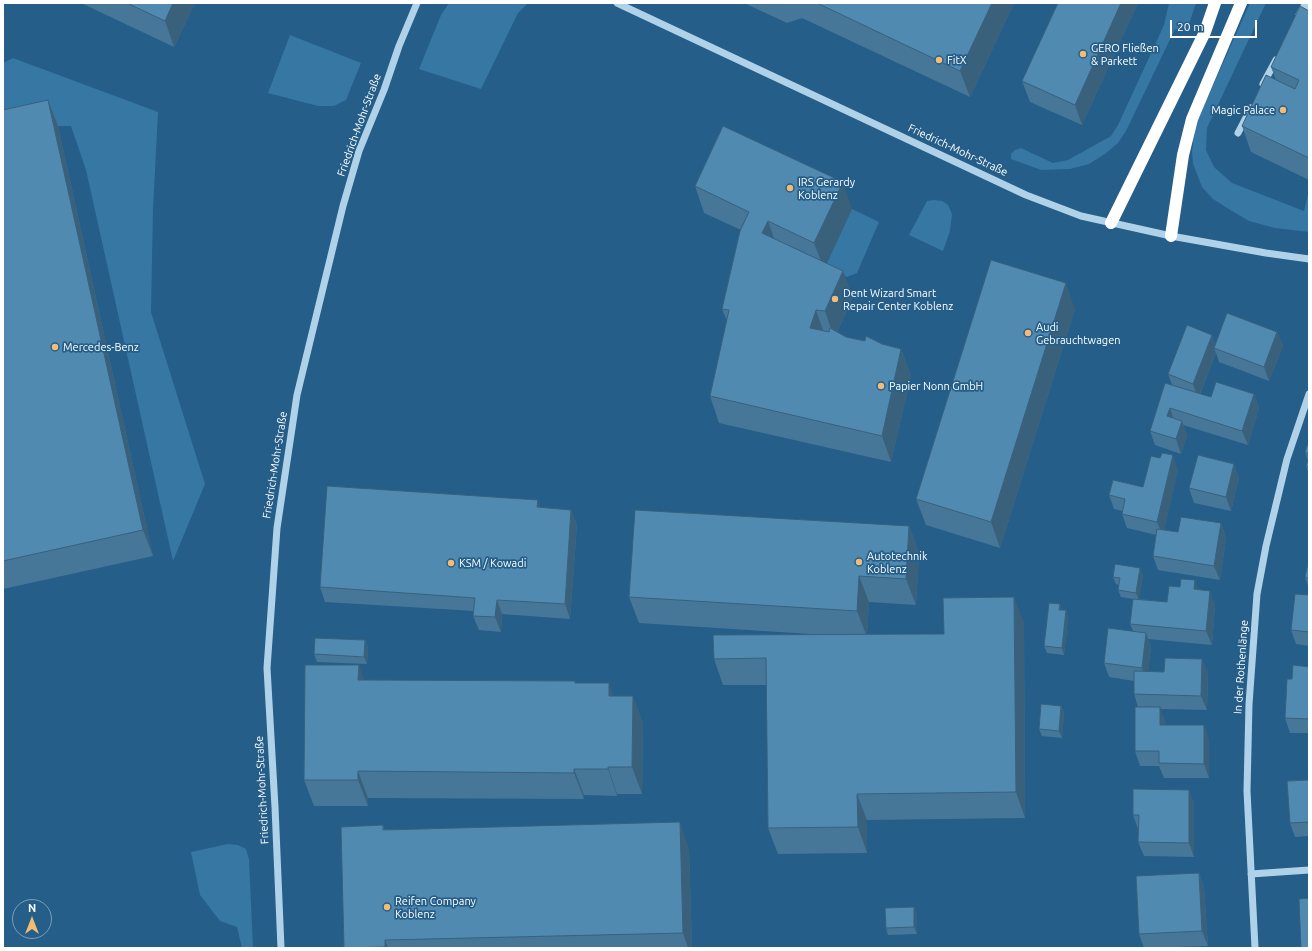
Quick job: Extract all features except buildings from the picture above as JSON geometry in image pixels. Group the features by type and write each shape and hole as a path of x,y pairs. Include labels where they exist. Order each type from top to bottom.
{"highway":[{"path":"1111,223 1205,32 1215,3"},
{"path":"1171,236 1180,174 1192,119 1241,3"}],"street":[{"name":"Friedrich-Mohr-Straße","path":"280,948 275,807 267,668 277,528 297,396 343,206 359,152 417,3"},
{"name":"Friedrich-Mohr-Straße","path":"617,3 1026,195 1081,216 1171,236 1309,259"},
{"path":"1297,20 1304,6 1309,8"},
{"path":"1260,90 1278,55"},
{"path":"1238,133 1252,104"},
{"name":"In der Rothenlänge","path":"1256,948 1247,791 1249,704 1257,594 1266,546 1287,459 1309,394"},
{"path":"1251,874 1309,870"}],"shaded area":[{"path":"449,3 528,3 518,13 481,89 419,69 441,15"},
{"path":"1169,3 1196,3 1187,30 1175,29 1126,131 1118,143 1105,154 1089,164 1070,169 1041,170 1011,159 1011,154 1015,150 1021,148 1053,163 1068,160 1111,136 1118,125 1164,25"},
{"path":"1250,3 1266,3 1207,128 1206,150 1214,167 1232,183 1304,211 1309,190 1309,232 1275,228 1249,221 1213,199 1202,187 1193,164 1192,152 1198,119"},
{"path":"290,35 361,63 346,100 334,106 318,106 268,93"},
{"path":"13,58 158,112 153,210 151,312 205,484 173,561 86,170 71,126 58,126 3,115 3,63"},
{"path":"927,201 942,201 948,205 952,214 950,231 943,251 909,235"},
{"path":"852,209 879,222 857,273 847,277 824,269"},
{"path":"228,844 238,845 246,849 249,859 253,948 242,948 237,927 220,921 200,895 191,852"}],"place":[{"name":"GERO Fließen & Parkett","path":"1083,54"},
{"name":"FitX","path":"939,60"},
{"name":"Magic Palace","path":"1283,110"},
{"name":"IRS Gerardy Koblenz","path":"790,188"},
{"name":"Dent Wizard Smart Repair Center Koblenz","path":"835,299"},
{"name":"Audi Gebrauchtwagen","path":"1028,333"},
{"name":"Mercedes-Benz","path":"55,347"},
{"name":"Papier Nonn GmbH","path":"881,386"},
{"name":"Autotechnik Koblenz","path":"859,562"},
{"name":"KSM / Kowadi","path":"451,563"},
{"name":"Reifen Company Koblenz","path":"387,907"}]}
